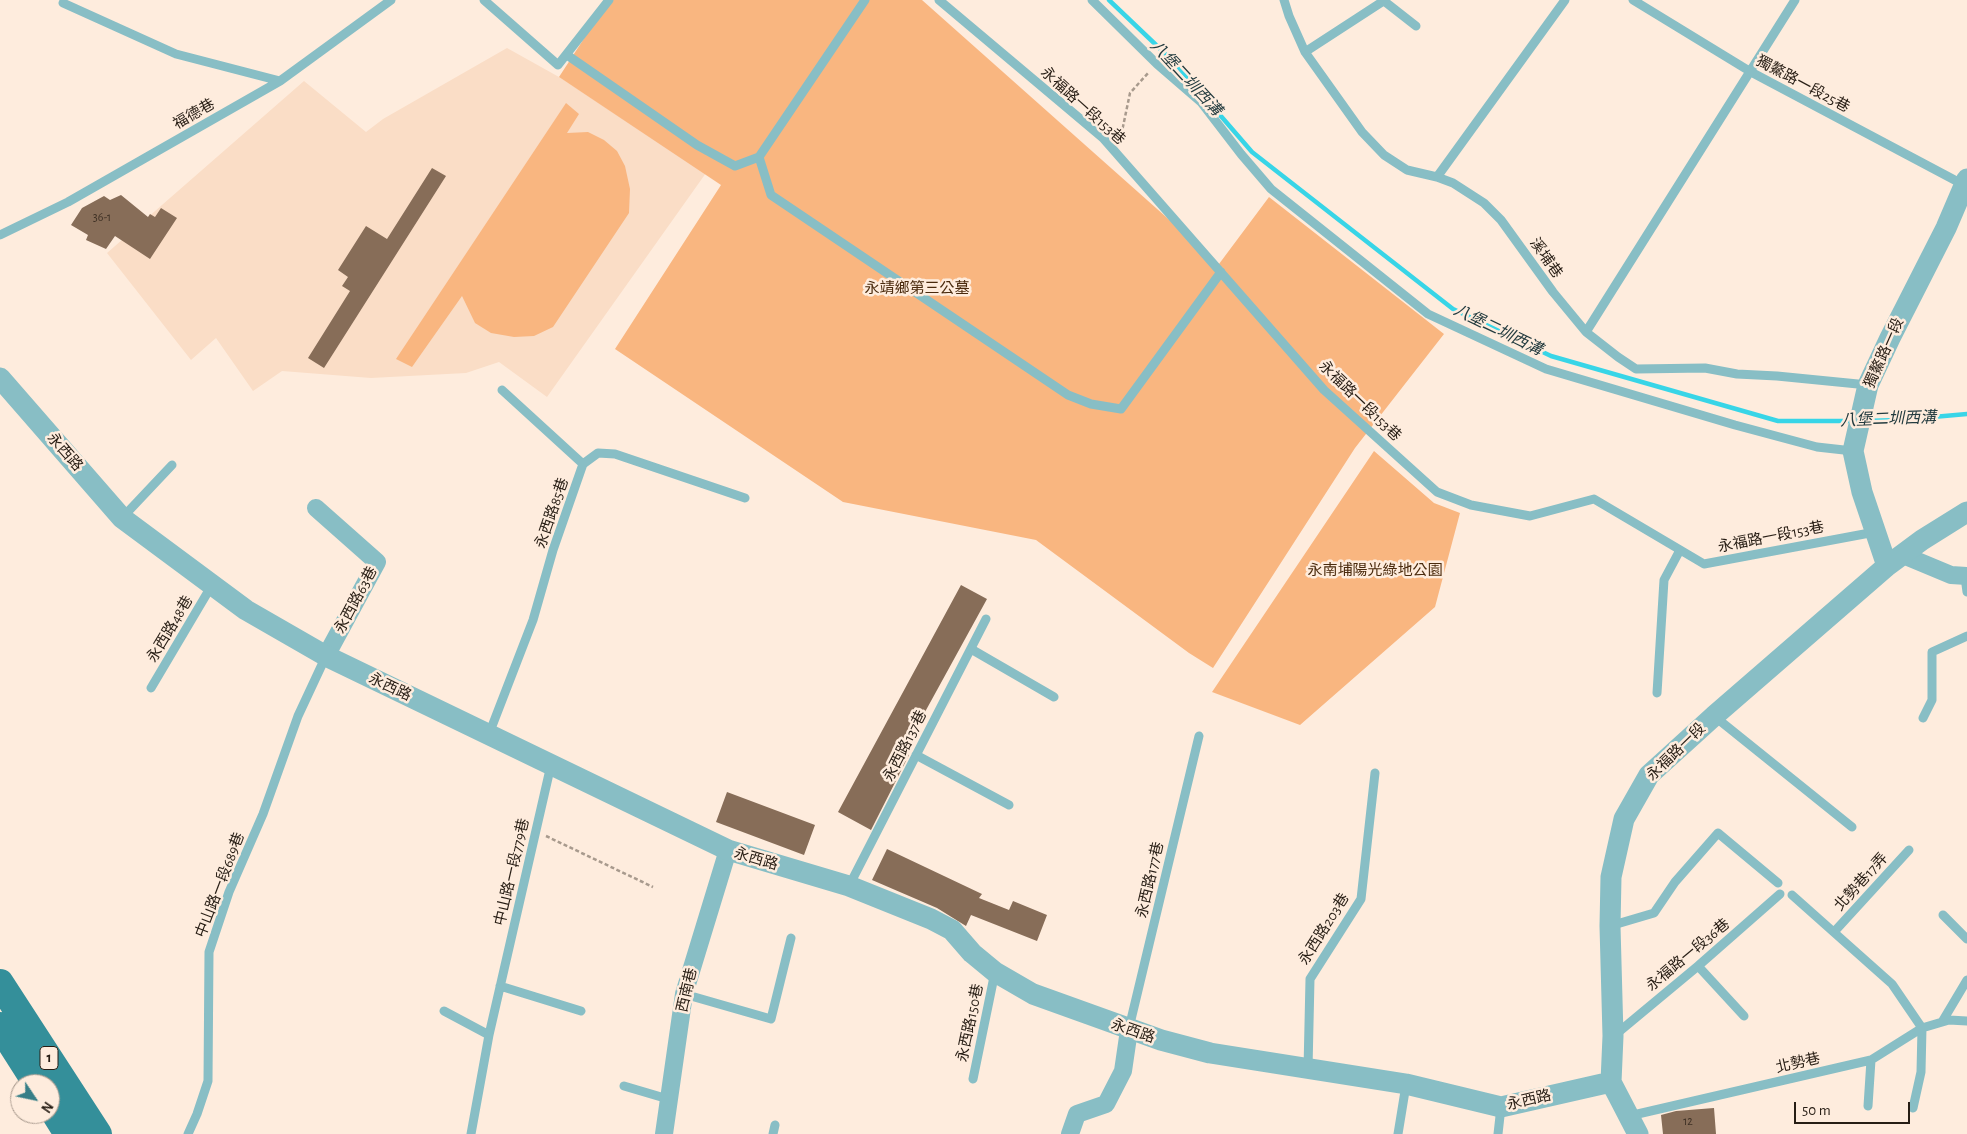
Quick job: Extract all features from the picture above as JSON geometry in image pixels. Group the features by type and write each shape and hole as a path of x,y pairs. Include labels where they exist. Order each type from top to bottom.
{"main road":[{"name":"1","path":"0,983 98,1134"},
{"name":"1","path":"0,1026 31,1074"},
{"path":"60,1121 68,1134"}],"street":[{"name":"獨鰲路一段","path":"1895,561 1875,532 1862,492 1853,451 1868,386 1890,338 1946,228 1966,182"},
{"name":"永西路","path":"1,381 122,518 246,610 326,656 728,850 849,886 931,918 952,930 972,953 995,972 1033,994 1129,1030 1210,1052 1406,1084 1501,1107 1611,1082"},
{"name":"永西路63巷","path":"316,508 377,562 326,656"},
{"name":"永福路一段","path":"1633,1125 1611,1082 1613,1036 1610,926 1611,877 1624,819 1649,775 1714,716 1895,561 1922,540 1967,512"},
{"path":"1895,561 1966,582"},
{"name":"西南巷","path":"664,1134 684,994 728,850"},
{"path":"1070,1134 1077,1114 1106,1104 1123,1070 1129,1030"}],"lane":[{"name":"福德巷","path":"0,235 68,202 280,81 391,0"},
{"path":"484,0 558,65 609,0"},
{"path":"566,55 697,145 735,166 759,157 865,0"},
{"name":"永福路一段153巷","path":"939,0 1103,138 1324,390 1437,492 1470,505 1530,516 1594,499 1704,564 1875,532"},
{"path":"1092,0 1157,64 1201,102 1271,189 1428,314 1546,369 1735,425 1817,447 1853,451"},
{"name":"溪埔巷","path":"1284,0 1305,52 1362,132 1384,155 1407,170 1453,183 1484,203 1496,214 1553,292 1586,332 1636,369 1705,368 1737,374 1776,376 1868,386"},
{"path":"1305,52 1384,0 1416,26"},
{"path":"1437,177 1565,0"},
{"name":"獨鰲路一段25巷","path":"1632,0 1751,72 1966,182"},
{"path":"1586,332 1795,0"},
{"path":"63,3 176,54 280,81"},
{"path":"759,157 771,195 1068,395 1091,404 1121,410 1221,272"},
{"path":"502,390 584,464"},
{"name":"永西路85巷","path":"489,734 533,620 553,550 584,464 598,453 615,454 746,498"},
{"path":"122,518 172,465"},
{"path":"1657,693 1664,580 1680,550"},
{"name":"永西路48巷","path":"151,688 212,585"},
{"name":"永西路137巷","path":"849,886 986,619"},
{"path":"1923,718 1932,700 1932,652 1967,636"},
{"path":"971,649 1054,697"},
{"name":"中山路一段689巷","path":"188,1134 208,1081 209,952 229,892 263,814 298,716 326,656"},
{"path":"1714,716 1852,826"},
{"name":"永西路177巷","path":"1129,1030 1199,736"},
{"path":"916,755 1009,805"},
{"name":"中山路一段779巷","path":"471,1134 489,1035 551,765"},
{"name":"永西路203巷","path":"1308,1069 1310,979 1361,899 1376,773"},
{"path":"1610,926 1654,913 1675,882 1718,832 1778,883"},
{"name":"北勢巷17弄","path":"1834,932 1909,850"},
{"name":"永福路一段36巷","path":"1613,1036 1698,966 1780,894"},
{"name":"北勢巷17弄","path":"1792,895 1892,984 1922,1028"},
{"path":"1943,914 1967,939"},
{"path":"684,994 770,1018 791,938"},
{"path":"1698,966 1744,1016"},
{"name":"永西路150巷","path":"973,1079 995,972"},
{"path":"1942,1022 1967,980"},
{"path":"500,986 581,1011"},
{"path":"444,1010 489,1035"},
{"name":"北勢巷","path":"1633,1125 1871,1060 1922,1028 1949,1020 1967,1022"},
{"path":"1913,1108 1921,1072 1922,1028"},
{"path":"1868,1106 1871,1060"},
{"path":"1398,1134 1406,1084"},
{"path":"624,1086 668,1099"},
{"path":"1498,1134 1501,1107"}],"path":[{"path":"1117,154 1130,93 1157,64"},
{"path":"536,831 653,887"}],"shaded area":[{"path":"507,48 559,77 706,173 547,397 499,362 466,373 371,378 282,371 253,391 216,338 191,360 107,253 304,81 366,132 383,119"}],"green space":[{"name":"永靖鄉第三公墓","path":"609,0 922,0 1219,264 1269,197 1444,334 1355,448 1213,668 1189,653 1036,540 843,502 615,349 721,185 559,77"},
{"path":"566,103 579,114 567,133 588,132 604,140 617,151 625,166 630,189 629,213 553,327 534,336 514,337 491,333 475,323 462,296 412,367 396,359"},
{"name":"永南埔陽光綠地公園","path":"1374,451 1434,503 1460,513 1435,607 1300,725 1212,692"}],"building":[{"path":"432,168 446,176 324,368 308,358 350,291 342,286 348,277 338,270 366,226 387,239"},
{"path":"121,195 148,217 150,214 155,217 161,208 177,218 150,259 115,236 106,249 86,240 88,235 71,225 82,208 104,196 110,200"},
{"path":"961,585 987,599 903,752 909,755 871,830 838,812"},
{"path":"727,792 815,825 804,855 716,822"},
{"path":"887,849 982,894 979,898 1009,910 1013,901 1047,915 1037,941 971,915 966,926 937,908 872,880"},
{"path":"1714,1108 1716,1134 1663,1134 1661,1115 1676,1111"}],"waterway":[{"name":"八堡二圳西溝","path":"1109,0 1175,63 1252,152 1453,309 1551,356 1778,421 1853,421"},
{"name":"八堡二圳西溝","path":"1865,421 1967,414"}]}
